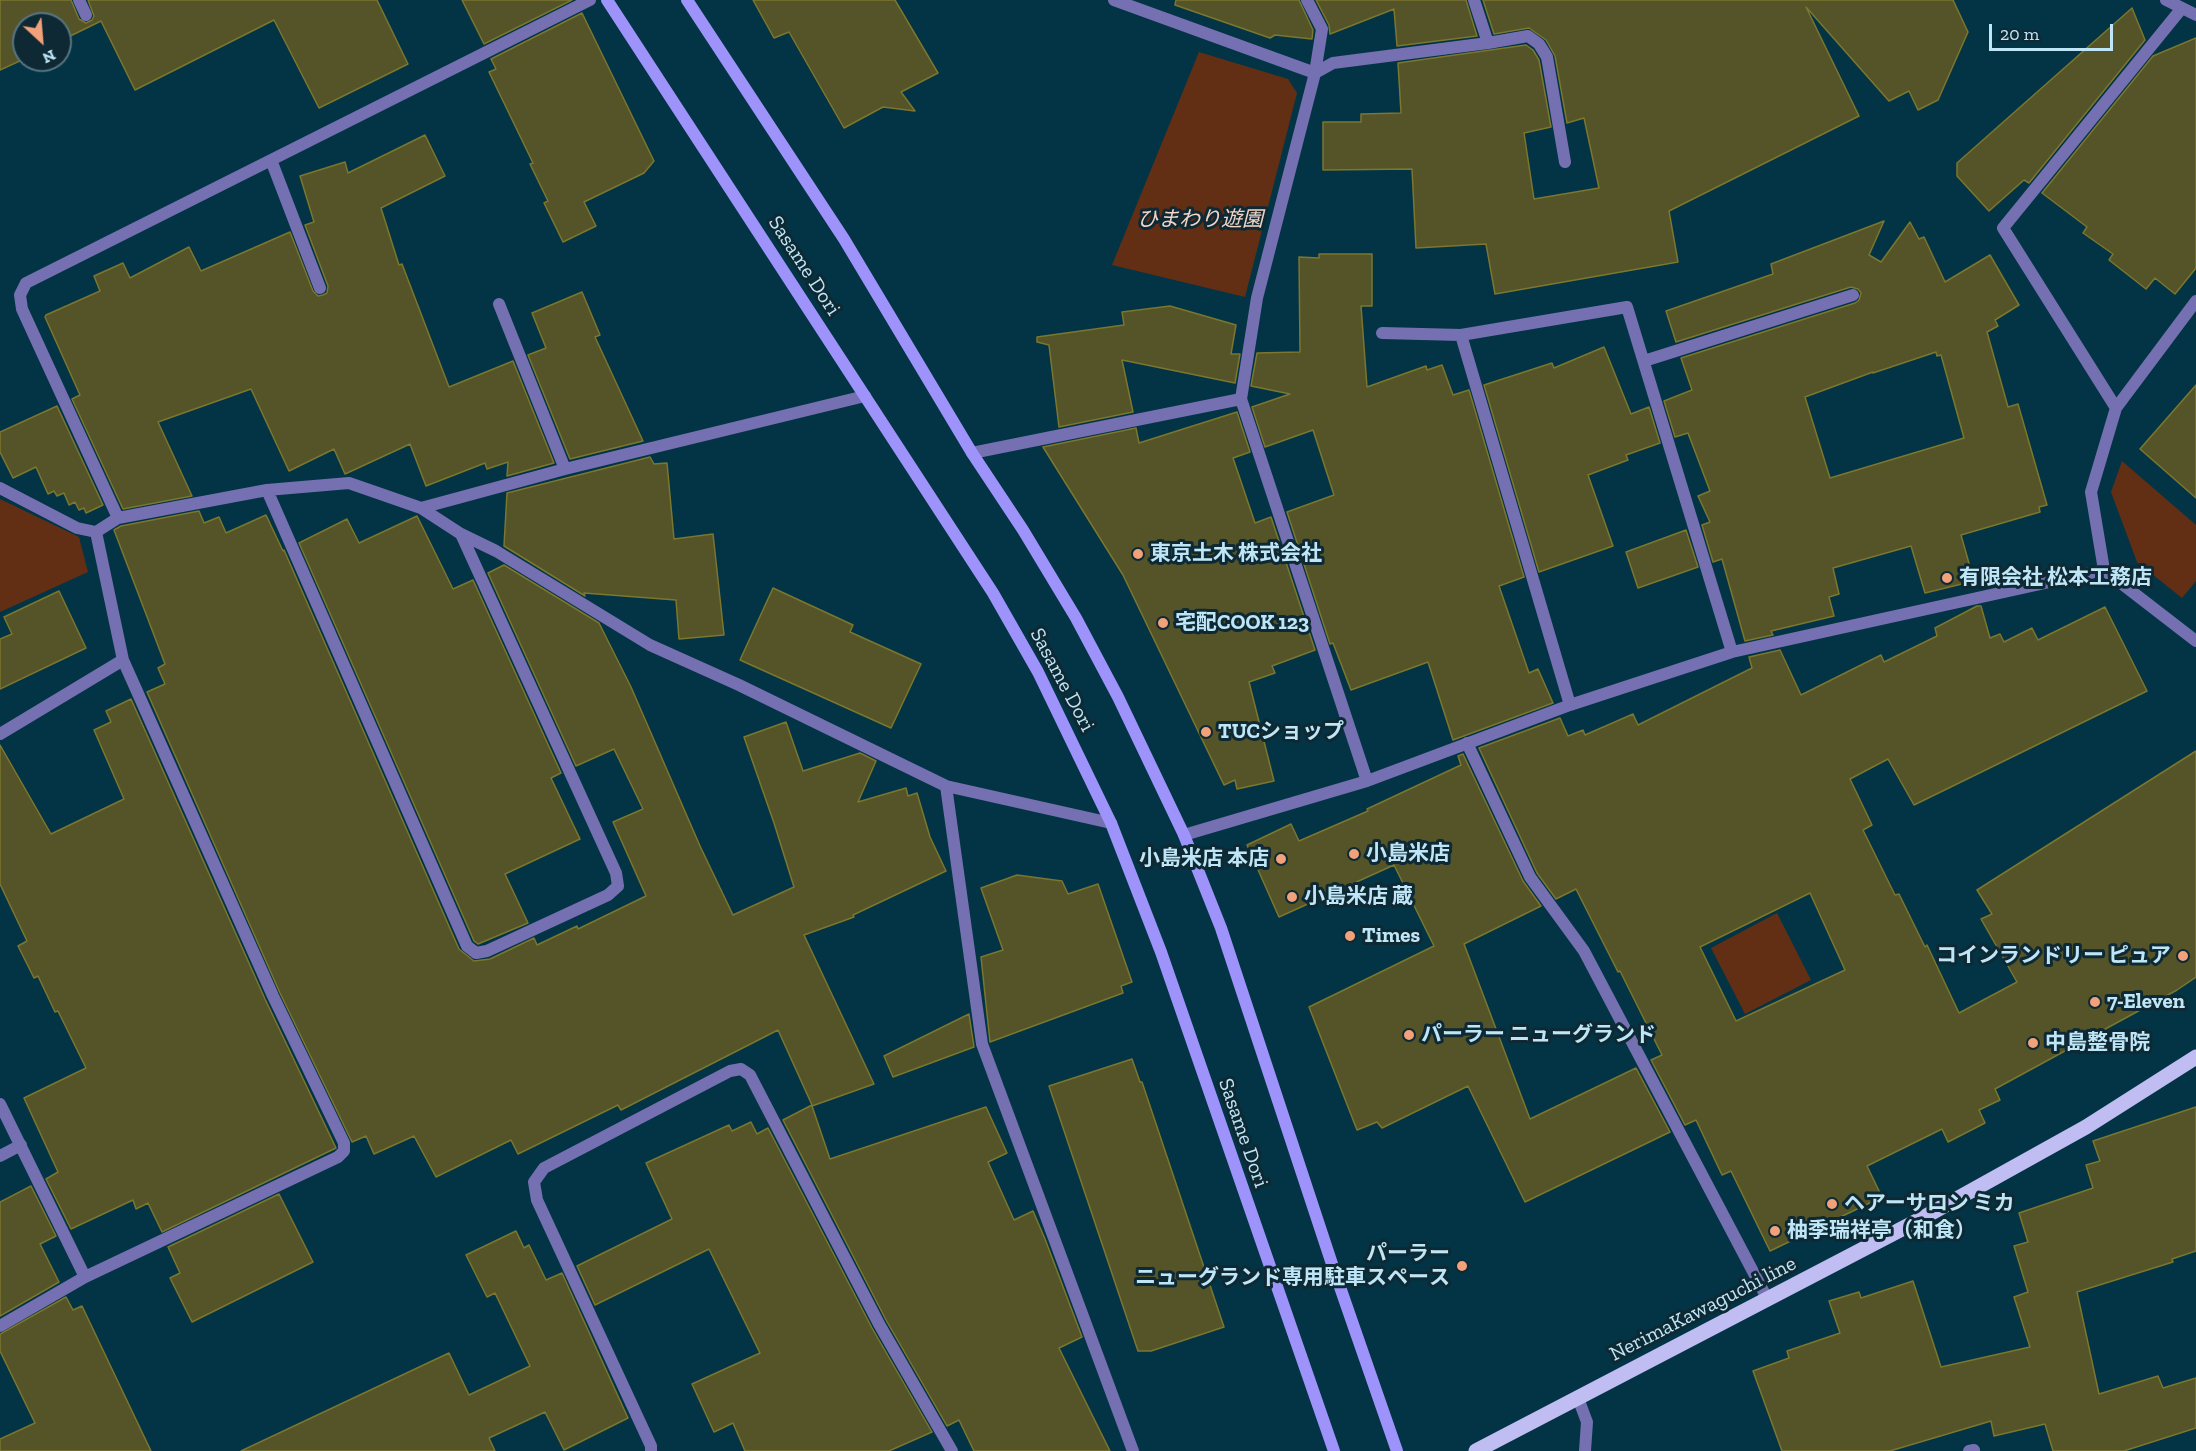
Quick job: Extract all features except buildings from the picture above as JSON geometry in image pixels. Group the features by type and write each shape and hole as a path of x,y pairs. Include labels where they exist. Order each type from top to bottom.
{"main road":[{"name":"Sasame Dori","path":"607,0 993,593 1038,672 1111,823 1161,952 1334,1451"},
{"name":"Sasame Dori","path":"687,0 844,239 972,453 1023,530 1076,618 1118,696 1184,835 1221,928 1332,1264 1397,1451"},
{"name":"NerimaKawaguchi line","path":"1476,1451 1926,1216 2086,1127 2196,1058"}],"street":[{"path":"79,0 86,15"},
{"path":"118,518 22,309 20,295 26,283 590,0"},
{"path":"1114,0 1315,73 1333,63 1528,36 1539,44 1547,57 1564,162"},
{"path":"1307,0 1322,29 1315,73 1257,298 1240,399 1367,781"},
{"path":"1474,0 1488,43"},
{"path":"2166,0 2196,15"},
{"path":"2116,408 2003,228 2182,8"},
{"path":"271,160 320,288"},
{"path":"1644,361 1853,295"},
{"path":"2196,301 2116,408 2091,492 2104,570 2196,641"},
{"path":"499,304 565,469"},
{"path":"1382,333 1461,335 1627,307 1732,652"},
{"path":"1461,335 1570,705"},
{"path":"421,508 565,469 865,396"},
{"path":"972,453 1240,399"},
{"path":"0,488 77,528 96,532 118,518 267,490 349,483 421,508 650,645 946,786 1111,823"},
{"path":"267,490 467,946 476,953 487,951 608,895 618,886 616,873 462,534"},
{"path":"0,1326 85,1277 338,1157 344,1151 344,1143 273,996 123,660 96,532"},
{"path":"1184,835 1367,781 1570,705 1732,652 2104,570"},
{"path":"0,734 123,660"},
{"path":"1467,743 1530,877 1584,951 1768,1300"},
{"path":"946,786 982,1044 1133,1451"},
{"path":"651,1451 651,1446 537,1200 534,1182 543,1168 730,1071 741,1069 750,1075 879,1324 952,1451"},
{"path":"0,1104 85,1277"},
{"path":"0,1156 21,1144"},
{"path":"1578,1398 1587,1422 1586,1451"}],"green space":[{"name":"ひまわり遊園","path":"1199,52 1288,79 1297,93 1245,297 1112,265"},
{"path":"2122,461 2196,525 2196,581 2182,598 2137,562 2111,492"},
{"path":"0,499 79,537 88,572 0,612"},
{"path":"1777,913 1811,980 1745,1014 1711,948"}],"place":[{"name":"東京土木 株式会社","path":"1138,554"},
{"name":"有限会社 松本工務店","path":"1947,578"},
{"name":"宅配COOK 123","path":"1163,623"},
{"name":"TUCショップ","path":"1206,732"},
{"name":"小島米店","path":"1354,854"},
{"name":"小島米店 本店","path":"1281,859"},
{"name":"小島米店 蔵","path":"1292,897"},
{"name":"Times","path":"1350,936"},
{"name":"コインランドリー ピュア","path":"2183,956"},
{"name":"7-Eleven","path":"2095,1002"},
{"name":"パーラー ニューグランド","path":"1409,1035"},
{"name":"中島整骨院","path":"2033,1043"},
{"name":"ヘアーサロン ミカ","path":"1832,1204"},
{"name":"柚季瑞祥亭（和食）","path":"1775,1231"},
{"name":"パーラー ニューグランド専用駐車スペース","path":"1462,1266"}]}
